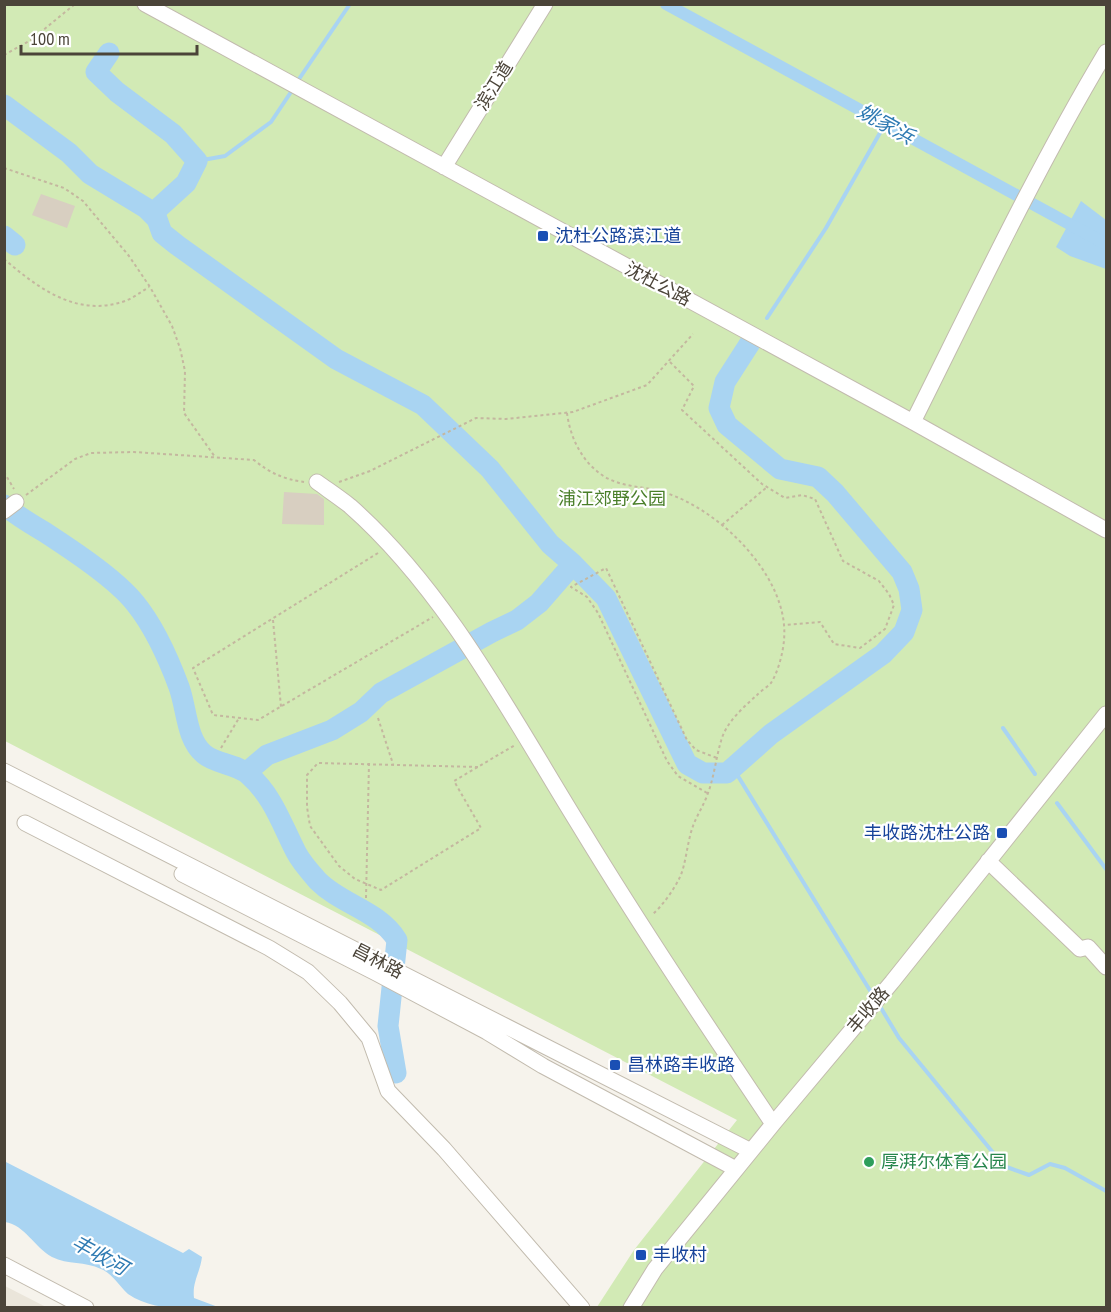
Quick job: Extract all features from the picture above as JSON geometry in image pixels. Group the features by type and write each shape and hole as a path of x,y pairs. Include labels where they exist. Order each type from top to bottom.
{"street":[{"name":"沈杜公路","path":"146,4 1107,530"},
{"name":"滨江道","path":"444,167 544,4"},
{"path":"913,422 1038,176 1107,52"},
{"path":"317,482 350,506 389,546 443,611 475,657 640,924 773,1124"},
{"name":"丰收路","path":"631,1308 655,1269 876,1001 1107,714"},
{"name":"昌林路","path":"4,771 410,985 751,1151"},
{"name":"昌林路","path":"4,781 232,900 376,967"},
{"path":"25,823 269,948 308,972 340,1003 369,1038 388,1091 444,1149 582,1308"},
{"path":"988,861 1080,949 1088,947 1107,967"},
{"name":"昌林路","path":"410,985 543,1066 736,1169"},
{"path":"4,1266 86,1308"}],"path":[{"path":"4,54 31,40 75,4"},
{"path":"4,168 64,188 83,201 129,256 172,326 185,371 184,413 215,457"},
{"path":"4,259 44,290 60,299 78,304 98,306 124,301 150,287"},
{"path":"339,482 370,471 476,418 567,413 615,399 648,386 693,334"},
{"path":"670,362 694,386 682,410 767,487 785,498 802,495 815,499 843,561 879,581 894,605 885,629 860,648 834,644 820,621 784,626"},
{"path":"567,413 569,431 577,446 585,459 603,476 625,485 666,493 705,512 722,525 754,558 769,578 777,597 784,626 780,658 770,684 738,713 722,737 708,793 687,844 680,878 659,909 640,924"},
{"path":"4,472 13,504 75,459 91,453 134,452 254,460 268,471 285,479 317,482"},
{"path":"722,525 767,487"},
{"path":"389,546 193,668 213,715 258,720 443,611"},
{"path":"708,793 678,776 667,761 598,613 587,597 571,587 606,568 687,740 696,750 717,758"},
{"path":"273,619 281,706"},
{"path":"378,717 393,764"},
{"path":"221,748 239,718"},
{"path":"478,767 318,763 307,775 307,807 310,826 339,866 355,879 381,890 481,828 454,781 478,767 525,739"},
{"path":"366,898 369,763"}],"shaded area":[{"path":"5,1286 46,1307 5,1307"}],"green space":[{"name":"浦江郊野公园","path":"4,5 1106,5 1106,1307 597,1307 634,1250 737,1120 5,741"}],"water":[{"path":"1081,201 1106,220 1106,269 1070,256 1056,247"},
{"name":"丰收河","path":"4,1161 183,1253 189,1249 202,1257 194,1287 194,1298 218,1307 172,1308 149,1304 128,1294 101,1269 58,1259 46,1253 18,1227 5,1222"}],"building":[{"path":"41,194 75,206 67,228 32,215"},
{"path":"284,492 317,494 324,499 324,525 282,524"}],"waterway":[{"path":"297,82 350,4"},
{"name":"姚家浜","path":"666,4 1106,244"},
{"path":"109,53 96,72 117,92 173,134 197,161 186,183 152,214"},
{"path":"197,161 225,156 271,122 293,89"},
{"path":"4,105 69,153 90,174 146,208 157,219 162,233 177,245 336,359 423,405 490,469 550,544 606,598 687,764 703,773 727,773 771,734 883,654 904,632 912,610 909,589 902,572 835,493 818,477 780,469 727,425 719,408 725,382 750,343"},
{"path":"767,318 826,228 885,124"},
{"path":"4,236 15,245"},
{"path":"4,505 81,556 127,594 148,622 165,654 179,687 190,732 198,748 214,760 239,768 249,775 271,801 298,856 318,881 380,921 397,940 388,1026 396,1073"},
{"path":"247,772 267,755 332,730 361,712 381,693 517,620 539,603 573,564"},
{"path":"1003,728 1035,774"},
{"path":"733,768 874,997"},
{"path":"1057,803 1106,869"},
{"path":"878,1003 899,1038 1004,1166 1029,1175 1050,1164 1065,1168 1106,1191"}],"place":[{"name":"沈杜公路滨江道","path":"543,236"},
{"name":"丰收路沈杜公路","path":"1002,833"},
{"name":"昌林路丰收路","path":"615,1065"},
{"name":"厚湃尔体育公园","path":"869,1162"},
{"name":"丰收村","path":"641,1255"}]}
